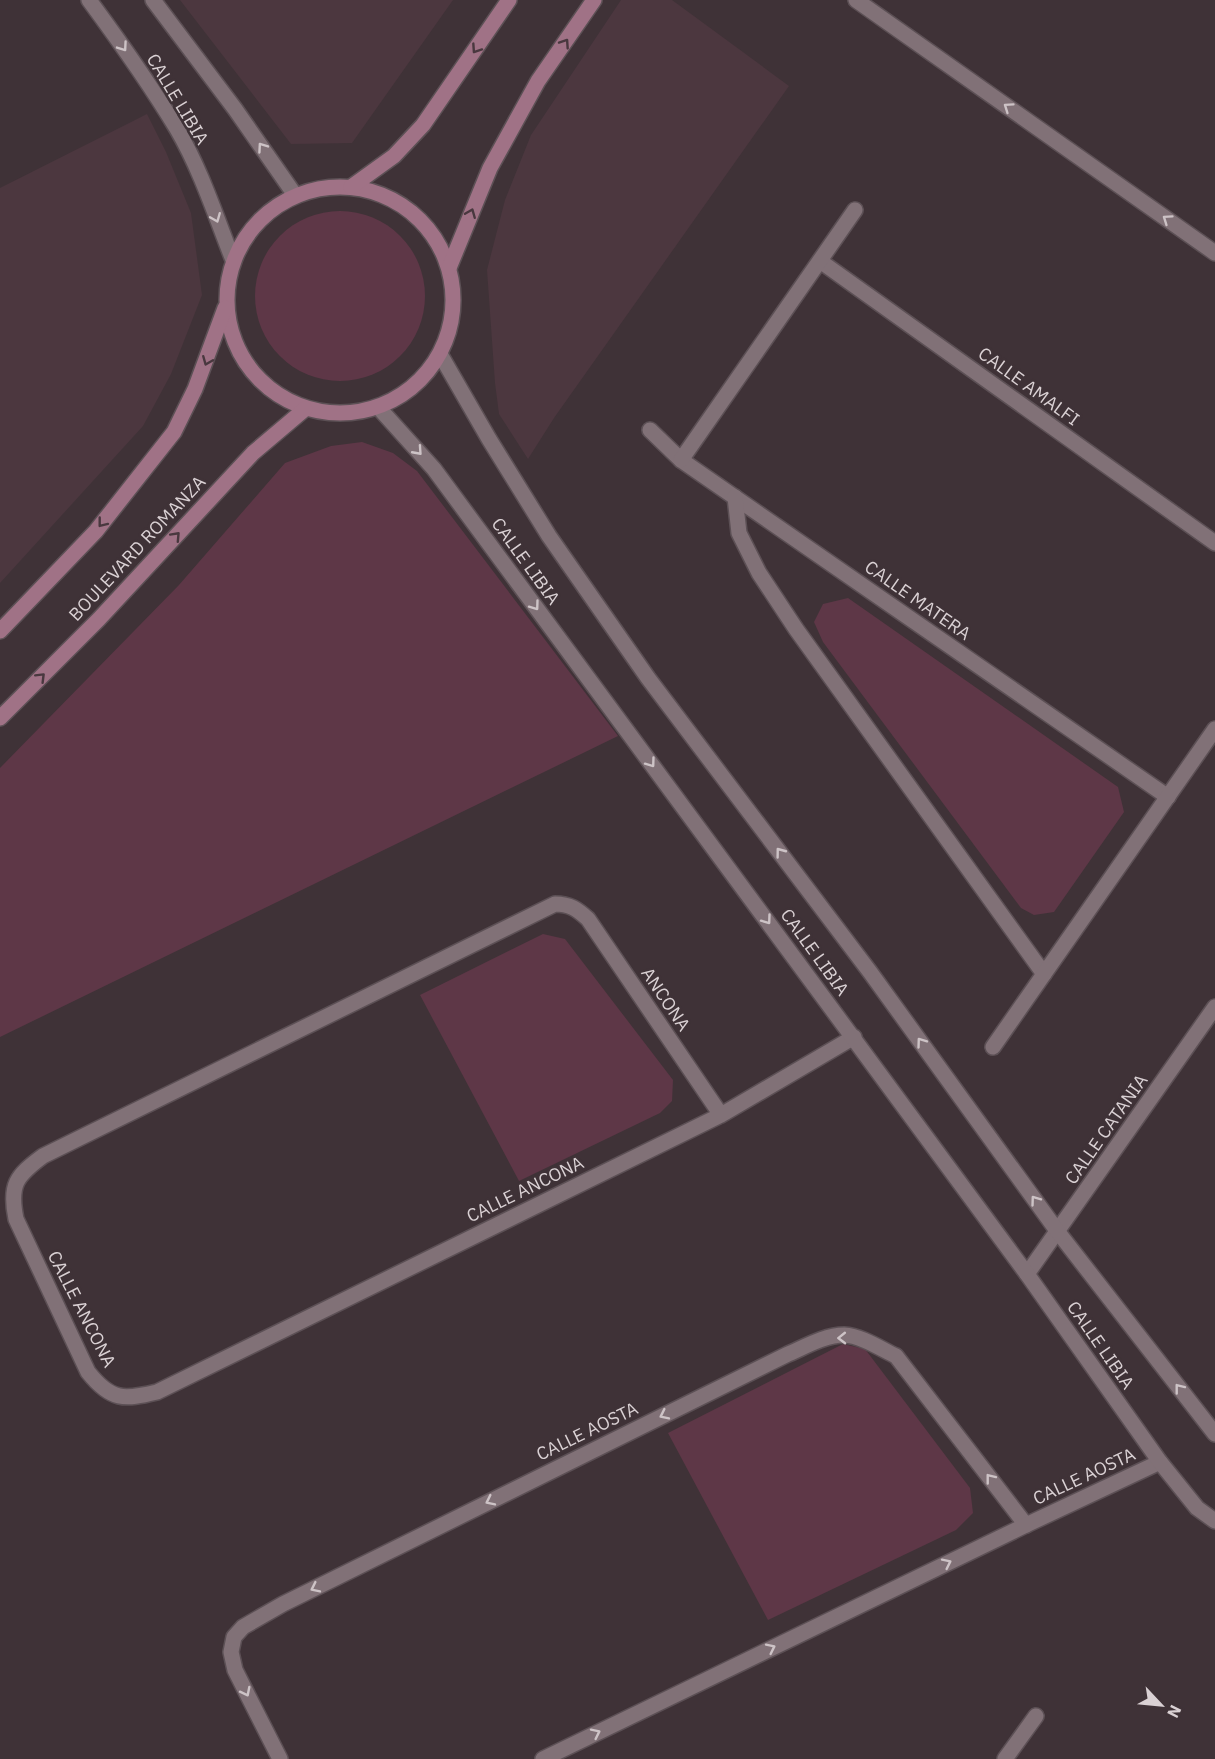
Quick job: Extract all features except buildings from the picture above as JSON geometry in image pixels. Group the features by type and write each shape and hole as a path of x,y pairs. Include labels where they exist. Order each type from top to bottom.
{"main road":[{"path":"351,186 394,156 423,125 509,0"},
{"path":"449,268 490,168 538,81 594,0"},
{"path":"351,186 384,195 412,212 435,237 449,268 454,297 450,326 440,354 417,383 403,395 378,408 342,414 305,409 274,394 249,370 232,340 226,305 227,282 233,260 248,233 269,211 295,195 322,188 351,186"},
{"path":"0,631 96,531 174,432 195,390 226,305"},
{"name":"BOULEVARD ROMANZA","path":"0,718 99,618 253,453 305,409"}],"street":[{"name":"CALLE LIBIA","path":"89,0 123,47 177,130 204,188 233,260"},
{"name":"CALLE LIBIA","path":"153,0 235,109 295,195"},
{"path":"856,0 1215,253"},
{"path":"681,460 855,210"},
{"name":"CALLE AMALFI","path":"820,261 1215,543"},
{"name":"CALLE LIBIA","path":"440,354 489,440 549,536 648,678 870,972 1058,1232 1215,1434"},
{"name":"CALLE LIBIA","path":"378,408 434,469 854,1037 1027,1274 1160,1462 1197,1508 1215,1521"},
{"name":"CALLE MATERA","path":"650,430 681,460 1168,797"},
{"path":"735,497 739,533 759,573 796,629 1044,974"},
{"path":"993,1047 1215,729"},
{"name":"CALLE ANCONA","path":"575,907 555,904 43,1156 27,1168 17,1181 12,1200 16,1219 88,1372 96,1382 117,1397 132,1398 157,1392 721,1115 854,1037"},
{"name":"ANCONA","path":"575,907 588,919 721,1115"},
{"name":"CALLE CATANIA","path":"1027,1274 1215,1007"},
{"name":"CALLE AOSTA","path":"280,1759 235,1670 231,1652 234,1637 243,1627 293,1599 775,1360 822,1340 844,1335 867,1342 896,1356 1026,1525"},
{"name":"CALLE AOSTA","path":"543,1759 1160,1462"},
{"path":"1005,1759 1036,1716"}],"shaded area":[{"path":"180,0 453,0 352,143 291,144"},
{"path":"621,0 672,0 789,86 554,418 528,459 499,414 487,270 505,200 531,135"},
{"path":"147,114 166,152 191,213 202,295 171,374 143,426 0,583 0,188"},
{"path":"340,211 373,217 400,236 419,263 425,296 419,329 400,356 373,375 340,381 307,375 280,356 261,329 255,296 261,263 280,236 307,217"},
{"path":"362,442 393,453 417,471 618,736 0,1037 0,768 179,585 285,463 331,446"},
{"path":"848,598 1118,787 1124,812 1054,912 1034,915 1021,908 823,642 814,622 823,604"},
{"path":"543,934 565,939 673,1080 672,1101 660,1113 519,1181 420,995"},
{"path":"843,1344 865,1349 970,1488 973,1513 956,1530 768,1620 668,1433"}]}
